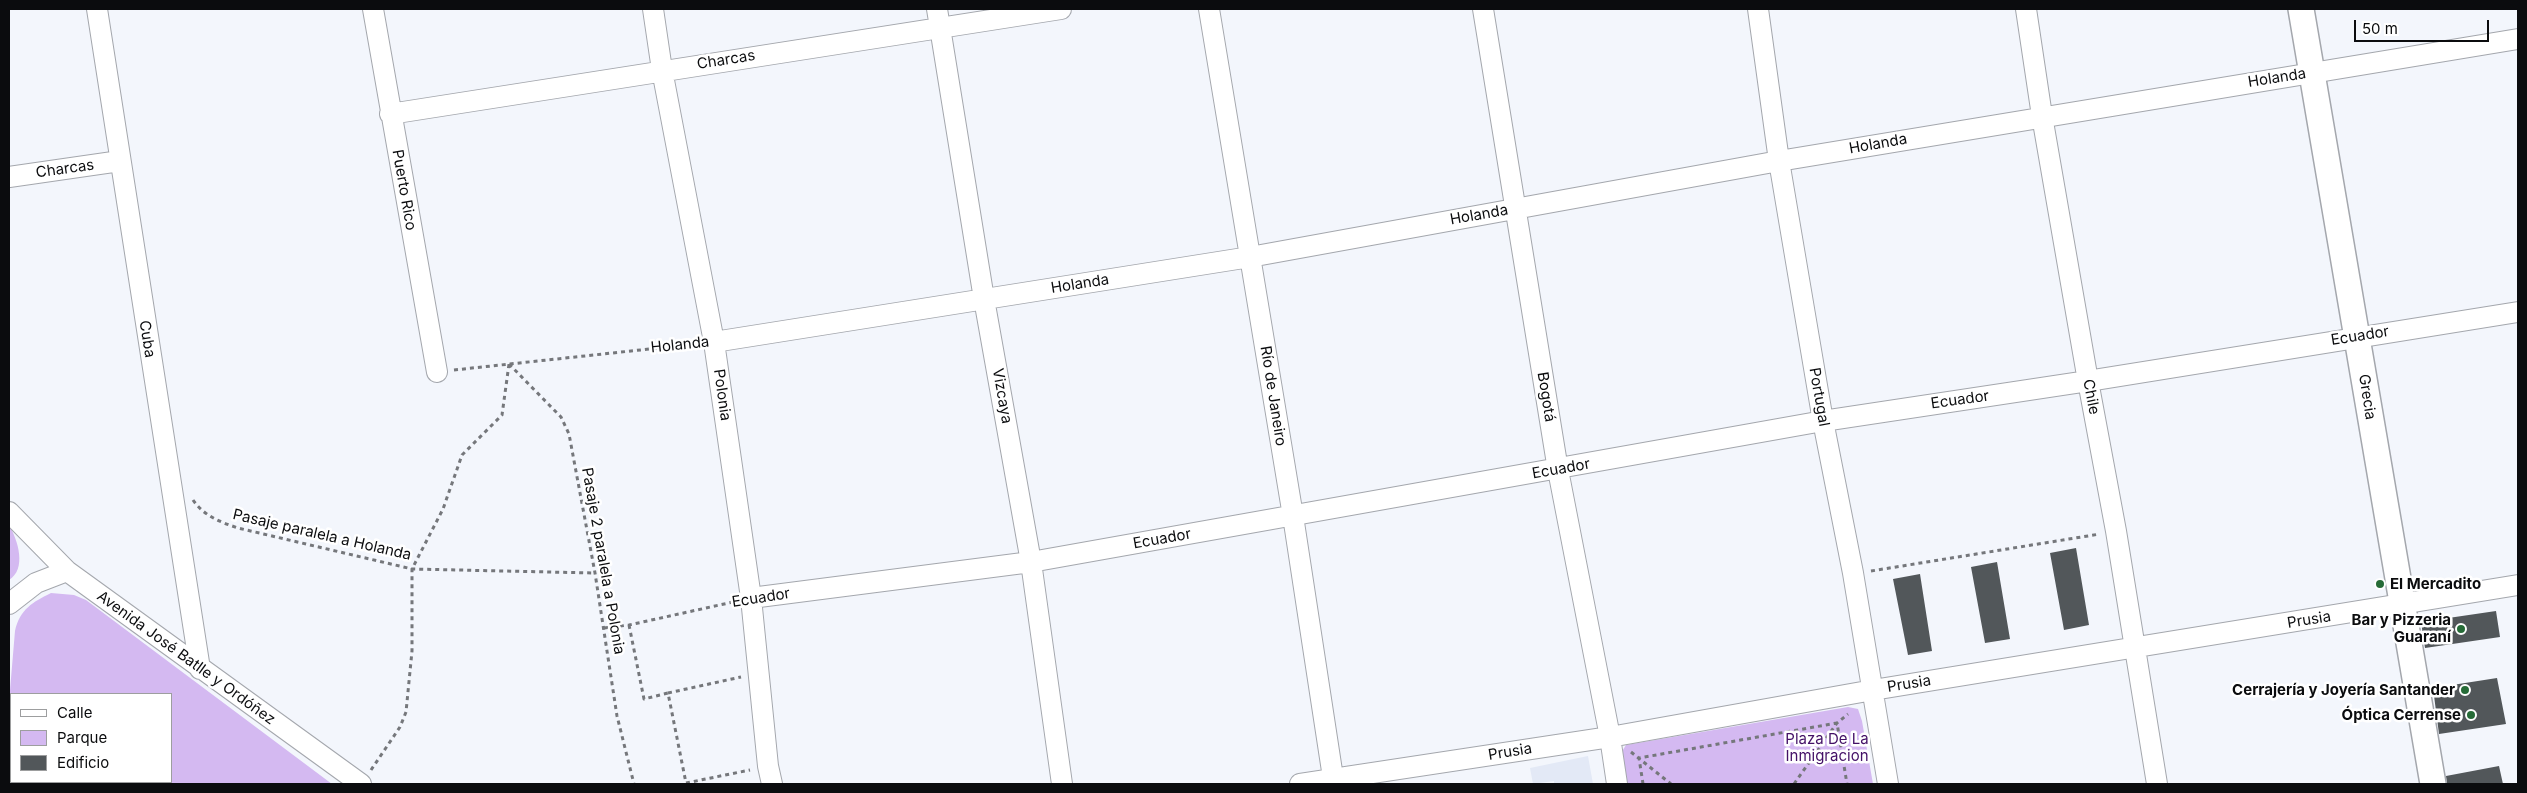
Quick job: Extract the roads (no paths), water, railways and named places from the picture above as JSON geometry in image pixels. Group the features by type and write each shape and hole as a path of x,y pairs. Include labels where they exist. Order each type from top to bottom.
{"street":[{"name":"Cuba","path":"97,9 200,669"},
{"name":"Puerto Rico","path":"373,9 437,372"},
{"name":"Polonia","path":"653,9 662,70 714,342 751,598 770,775"},
{"name":"Charcas","path":"390,114 662,70 939,18 1061,9"},
{"name":"Río de Janeiro","path":"1209,9 1293,516 1334,782"},
{"name":"Bogotá","path":"1483,9 1558,470 1610,737 1617,784"},
{"name":"Portugal","path":"1758,9 1779,161 1823,421 1853,573 1888,784"},
{"name":"Chile","path":"2026,9 2042,116 2116,531 2157,784"},
{"name":"Grecia","path":"2301,9 2433,784"},
{"name":"Vizcaya","path":"939,18 984,299 1031,562 1062,784"},
{"name":"Holanda","path":"714,342 1250,257 1779,161 2042,116 2518,39"},
{"name":"Charcas","path":"9,177 120,161"},
{"name":"Ecuador","path":"751,598 1031,562 1558,470 1823,421 2088,381 2518,312"},
{"path":"9,512 67,571 36,583 9,604"},
{"name":"Avenida José Batlle y Ordóñez","path":"67,571 200,669 364,780"},
{"name":"Prusia","path":"1300,784 1334,782 1610,737 1873,690 2518,585"}],"place":[{"name":"El Mercadito","path":"2380,584"},
{"name":"Bar y Pizzeria Guaraní","path":"2461,629"},
{"name":"Cerrajería y Joyería Santander","path":"2465,690"},
{"name":"Óptica Cerrense","path":"2471,715"}],"park label":[{"name":"Plaza De La Inmigracion","path":"1827,748"}]}
